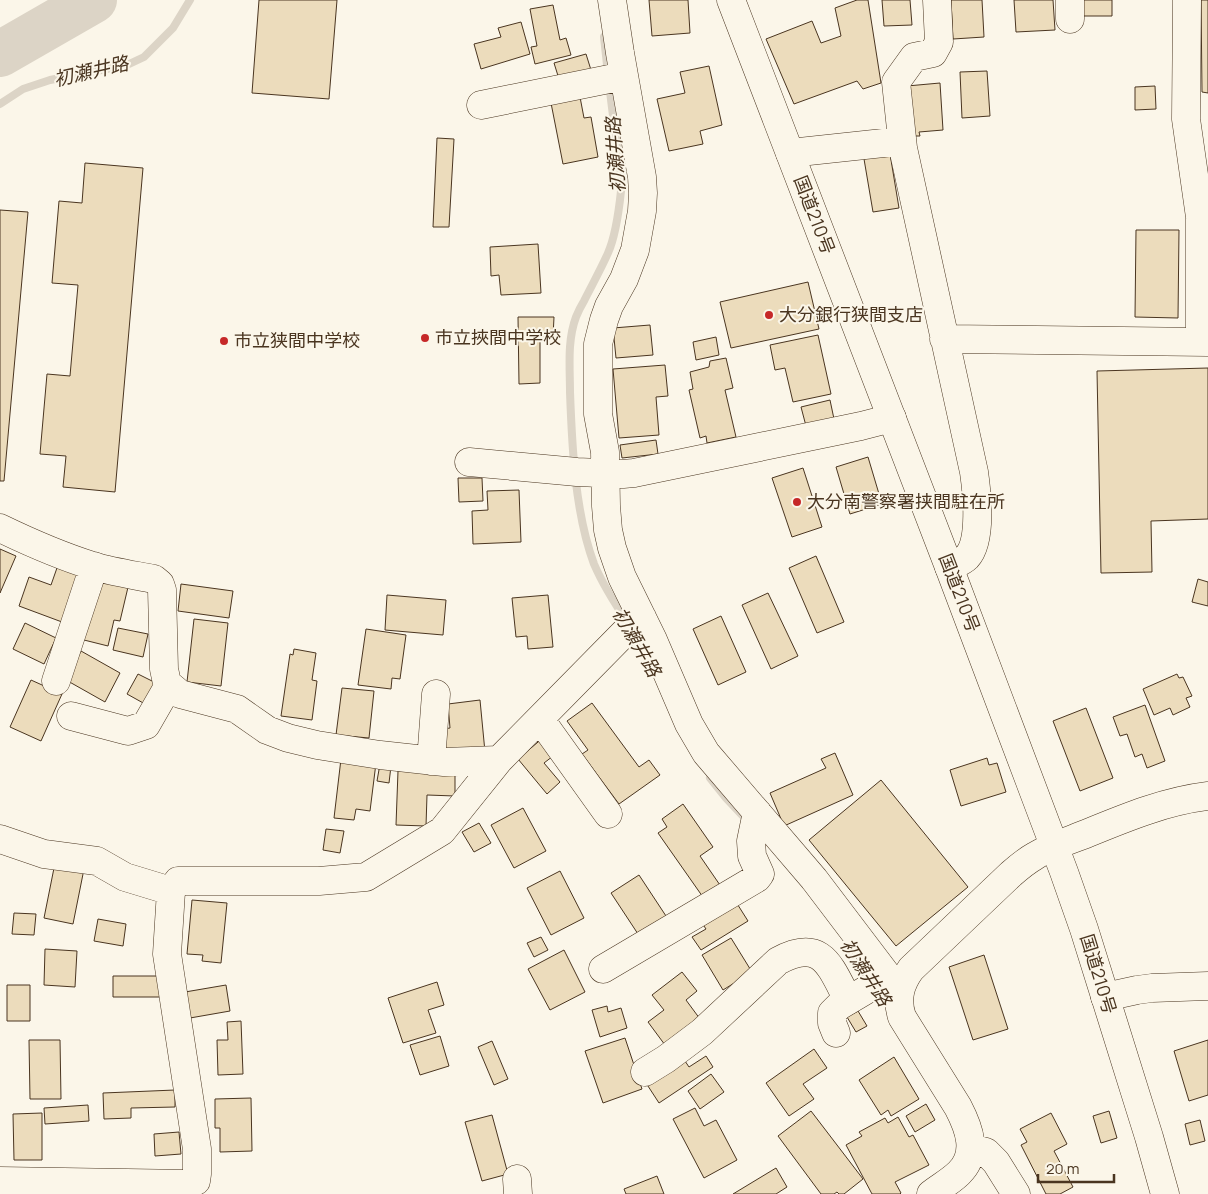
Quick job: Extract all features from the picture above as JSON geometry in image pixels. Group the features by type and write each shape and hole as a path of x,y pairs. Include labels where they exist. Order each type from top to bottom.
{"main road":[{"path":"612,0 644,193 635,250 624,279 609,306 598,344 598,414 605,452 606,514 612,548 622,577 699,742 706,753 814,879 894,984 902,1017 964,1119 971,1148 966,1164 961,1172 931,1194"},
{"name":"国道210号","path":"731,0 1055,847 1084,929 1165,1194"},
{"path":"937,0 940,42 934,53 914,57 896,82 902,141 974,472 977,500 977,531 975,540 968,557 949,567"},
{"path":"944,339 1204,342 1200,217 1186,119 1188,0"},
{"path":"480,105 624,76"},
{"path":"790,153 902,141"},
{"path":"469,462 577,472 634,473 892,418"},
{"path":"0,528 38,546 94,566 154,579 160,584 162,590 164,669 167,683 180,694 237,710 267,730 317,746 431,761 499,760"},
{"path":"56,681 94,566"},
{"path":"0,1181 190,1184 196,1181 197,1149 167,954 170,891 178,881 319,880 366,877 442,831 499,760 642,617"},
{"path":"71,716 128,731 146,725 169,685"},
{"path":"431,761 436,694"},
{"path":"540,718 608,814"},
{"path":"836,1033 832,1023 832,1013 839,1006 848,1000 894,984 906,976 911,968 1006,878 1031,859 1119,820 1162,805 1208,796"},
{"path":"603,970 760,874 752,856 751,841 757,812"},
{"path":"0,839 44,854 97,860 125,876 170,891"},
{"path":"645,1072 702,1032 778,961 791,954 813,953 821,957 829,965 848,1000"},
{"path":"1105,997 1152,988 1208,986"},
{"path":"971,1148 986,1152 996,1162 1016,1194"}],"building":[{"path":"259,0 337,0 329,99 252,93"},
{"path":"649,0 688,0 690,33 652,36"},
{"path":"857,0 868,0 881,83 863,89 857,81 794,104 766,39 812,21 821,43 841,36 835,8"},
{"path":"882,0 910,0 912,25 884,26"},
{"path":"951,0 982,0 984,37 953,39"},
{"path":"1014,0 1053,0 1055,30 1016,32"},
{"path":"1078,0 1112,0 1112,16 1078,16"},
{"path":"1201,0 1208,0 1208,93 1202,92"},
{"path":"553,5 560,40 566,38 571,55 535,64 531,47 537,46 530,9"},
{"path":"521,22 530,54 481,69 474,44 501,37 498,28"},
{"path":"586,54 591,70 559,79 554,63"},
{"path":"709,66 722,125 700,131 703,144 669,151 657,99 685,93 680,72"},
{"path":"987,71 990,116 962,118 960,72"},
{"path":"940,83 943,130 919,132 920,136 904,136 907,86"},
{"path":"1155,86 1156,109 1135,110 1135,87"},
{"path":"580,97 584,118 591,117 598,157 563,164 551,103"},
{"path":"437,138 454,139 449,227 433,227"},
{"path":"890,154 899,208 873,212 864,159"},
{"path":"85,163 143,168 115,492 63,487 66,456 40,454 47,374 70,376 78,285 52,283 59,201 82,203"},
{"path":"0,210 28,212 4,481 0,481"},
{"path":"1136,230 1179,230 1178,318 1135,317"},
{"path":"538,244 541,293 501,295 499,275 491,276 490,247"},
{"name":"大分銀行狭間支店","path":"808,282 819,329 731,348 720,302"},
{"path":"518,317 554,317 553,337 540,337 540,383 519,384"},
{"path":"650,325 653,355 616,358 613,328"},
{"path":"818,335 831,394 793,402 785,368 775,370 770,345"},
{"path":"716,337 719,355 696,360 693,342"},
{"path":"726,358 733,388 725,390 736,437 707,443 706,436 700,438 689,390 693,389 690,372 709,367 710,361"},
{"path":"665,365 668,396 656,397 659,435 619,438 613,369"},
{"path":"1208,368 1208,519 1151,521 1152,572 1101,573 1097,371"},
{"path":"830,400 834,419 806,426 801,407"},
{"path":"656,440 658,454 622,458 620,445"},
{"path":"868,457 882,504 850,514 836,467"},
{"name":"大分南警察署挟間駐在所","path":"803,468 822,527 792,537 772,478"},
{"path":"458,478 482,478 483,501 459,502"},
{"path":"519,490 521,542 473,544 472,511 488,510 487,491"},
{"path":"0,549 16,556 0,593"},
{"path":"816,556 844,622 817,633 789,568"},
{"path":"58,565 79,572 62,622 19,606 29,577 51,585"},
{"path":"95,575 129,583 120,621 114,620 108,646 80,639"},
{"path":"1198,579 1208,582 1208,606 1192,602"},
{"path":"181,584 233,591 229,618 178,611"},
{"path":"768,593 798,656 771,669 742,605"},
{"path":"387,595 446,600 443,635 385,630"},
{"path":"548,595 553,647 528,649 527,636 516,637 512,598"},
{"path":"721,616 746,672 718,685 693,629"},
{"path":"194,619 228,623 221,686 187,682"},
{"path":"25,623 56,638 44,664 13,649"},
{"path":"118,628 148,634 143,657 113,650"},
{"path":"366,629 406,635 400,679 392,678 391,689 358,685"},
{"path":"294,649 316,653 312,680 317,681 312,720 281,716 290,654 293,655"},
{"path":"81,651 120,673 105,702 66,680"},
{"path":"138,674 156,683 145,704 127,694"},
{"path":"1177,674 1179,678 1183,677 1192,696 1186,698 1190,707 1173,715 1170,708 1154,715 1143,689"},
{"path":"31,680 62,694 41,741 10,727"},
{"path":"342,688 374,691 369,738 336,735"},
{"path":"480,700 485,752 445,756 442,729 450,728 448,704"},
{"path":"592,703 639,767 649,760 660,775 619,804 582,754 588,750 567,721"},
{"path":"1145,705 1165,761 1147,768 1142,754 1135,757 1127,734 1120,736 1113,717"},
{"path":"1086,708 1113,778 1080,791 1053,721"},
{"path":"544,737 557,753 544,763 560,782 547,794 518,759"},
{"path":"835,753 853,795 784,826 770,793 826,768 821,759"},
{"path":"987,758 989,765 997,763 1006,792 961,806 950,770"},
{"path":"341,759 376,763 370,811 356,809 354,820 334,818"},
{"path":"380,764 391,766 389,783 377,781"},
{"path":"455,768 455,796 427,795 426,826 396,825 398,771 420,772"},
{"path":"881,780 968,887 896,946 809,840"},
{"path":"683,804 713,847 700,856 722,888 705,900 658,833 667,827 662,819"},
{"path":"523,808 546,851 514,868 491,825"},
{"path":"479,823 491,843 474,852 462,832"},
{"path":"326,829 344,831 340,853 323,850"},
{"path":"55,863 84,869 73,924 44,918"},
{"path":"560,871 584,918 551,935 527,888"},
{"path":"639,875 666,916 638,934 611,893"},
{"path":"192,900 227,903 221,963 202,961 203,955 187,954"},
{"path":"736,902 748,921 701,950 692,937 706,929 702,923"},
{"path":"14,913 36,914 34,935 12,934"},
{"path":"98,919 126,924 123,946 94,941"},
{"path":"541,937 548,950 534,957 527,943"},
{"path":"731,938 752,972 723,990 702,955"},
{"path":"45,949 77,951 75,987 44,985"},
{"path":"564,950 585,992 550,1010 528,969"},
{"path":"984,955 1008,1029 973,1040 949,967"},
{"path":"682,972 697,991 686,1000 700,1019 665,1045 648,1022 664,1010 652,995"},
{"path":"113,976 162,976 162,997 113,997"},
{"path":"437,982 444,1005 428,1010 436,1033 403,1043 388,998"},
{"path":"7,985 30,985 30,1021 7,1021"},
{"path":"226,985 230,1011 190,1018 185,992"},
{"path":"607,1006 608,1012 621,1008 627,1028 600,1037 592,1010"},
{"path":"858,1011 867,1026 856,1032 847,1017"},
{"path":"241,1021 243,1074 218,1075 217,1040 228,1040 227,1022"},
{"path":"440,1036 449,1066 420,1075 410,1045"},
{"path":"625,1038 642,1089 603,1103 585,1051"},
{"path":"29,1040 60,1040 61,1099 30,1099"},
{"path":"1208,1040 1208,1095 1189,1101 1174,1051"},
{"path":"492,1041 508,1079 494,1085 478,1047"},
{"path":"814,1049 827,1068 803,1084 814,1099 789,1116 766,1083"},
{"path":"706,1056 713,1067 659,1103 646,1083 683,1058 689,1067"},
{"path":"894,1057 919,1099 891,1116 888,1110 881,1115 859,1080"},
{"path":"711,1074 724,1092 700,1109 688,1091"},
{"path":"175,1090 175,1107 131,1108 131,1118 104,1119 103,1093"},
{"path":"251,1098 252,1151 220,1152 220,1128 215,1128 215,1099"},
{"path":"926,1104 935,1120 915,1132 906,1116"},
{"path":"88,1105 89,1121 45,1124 44,1108"},
{"path":"695,1108 704,1126 716,1120 737,1160 704,1178 673,1119"},
{"path":"811,1111 863,1179 844,1194 837,1192 834,1194 821,1194 778,1136"},
{"path":"1109,1111 1117,1138 1101,1143 1093,1116"},
{"path":"42,1113 42,1160 14,1160 13,1114"},
{"path":"1051,1113 1067,1144 1054,1151 1073,1187 1060,1194 1046,1194 1021,1145 1027,1142 1020,1129"},
{"path":"492,1115 508,1174 482,1181 465,1122"},
{"path":"898,1117 909,1137 913,1135 929,1165 895,1182 900,1194 872,1194 846,1145 862,1136 859,1132 885,1118 888,1123"},
{"path":"1200,1120 1205,1141 1190,1145 1185,1124"},
{"path":"179,1132 181,1154 155,1156 154,1134"},
{"path":"776,1168 787,1187 776,1194 733,1194"},
{"path":"657,1176 664,1194 626,1194 624,1189"}],"waterway":[{"path":"0,54 94,0"},
{"name":"初瀬井路","path":"0,104 23,89 50,80 127,65 144,57 173,28 190,0"},
{"name":"初瀬井路","path":"604,37 620,165 621,191 617,222 611,246 573,326 570,354 570,392 573,457 579,502 588,544 601,579 628,623"},
{"name":"初瀬井路","path":"710,778 742,815"}],"place":[{"name":"大分銀行狭間支店","path":"769,315"},
{"name":"市立挾間中学校","path":"425,338"},
{"name":"市立狭間中学校","path":"224,341"},
{"name":"大分南警察署挟間駐在所","path":"797,502"}]}
